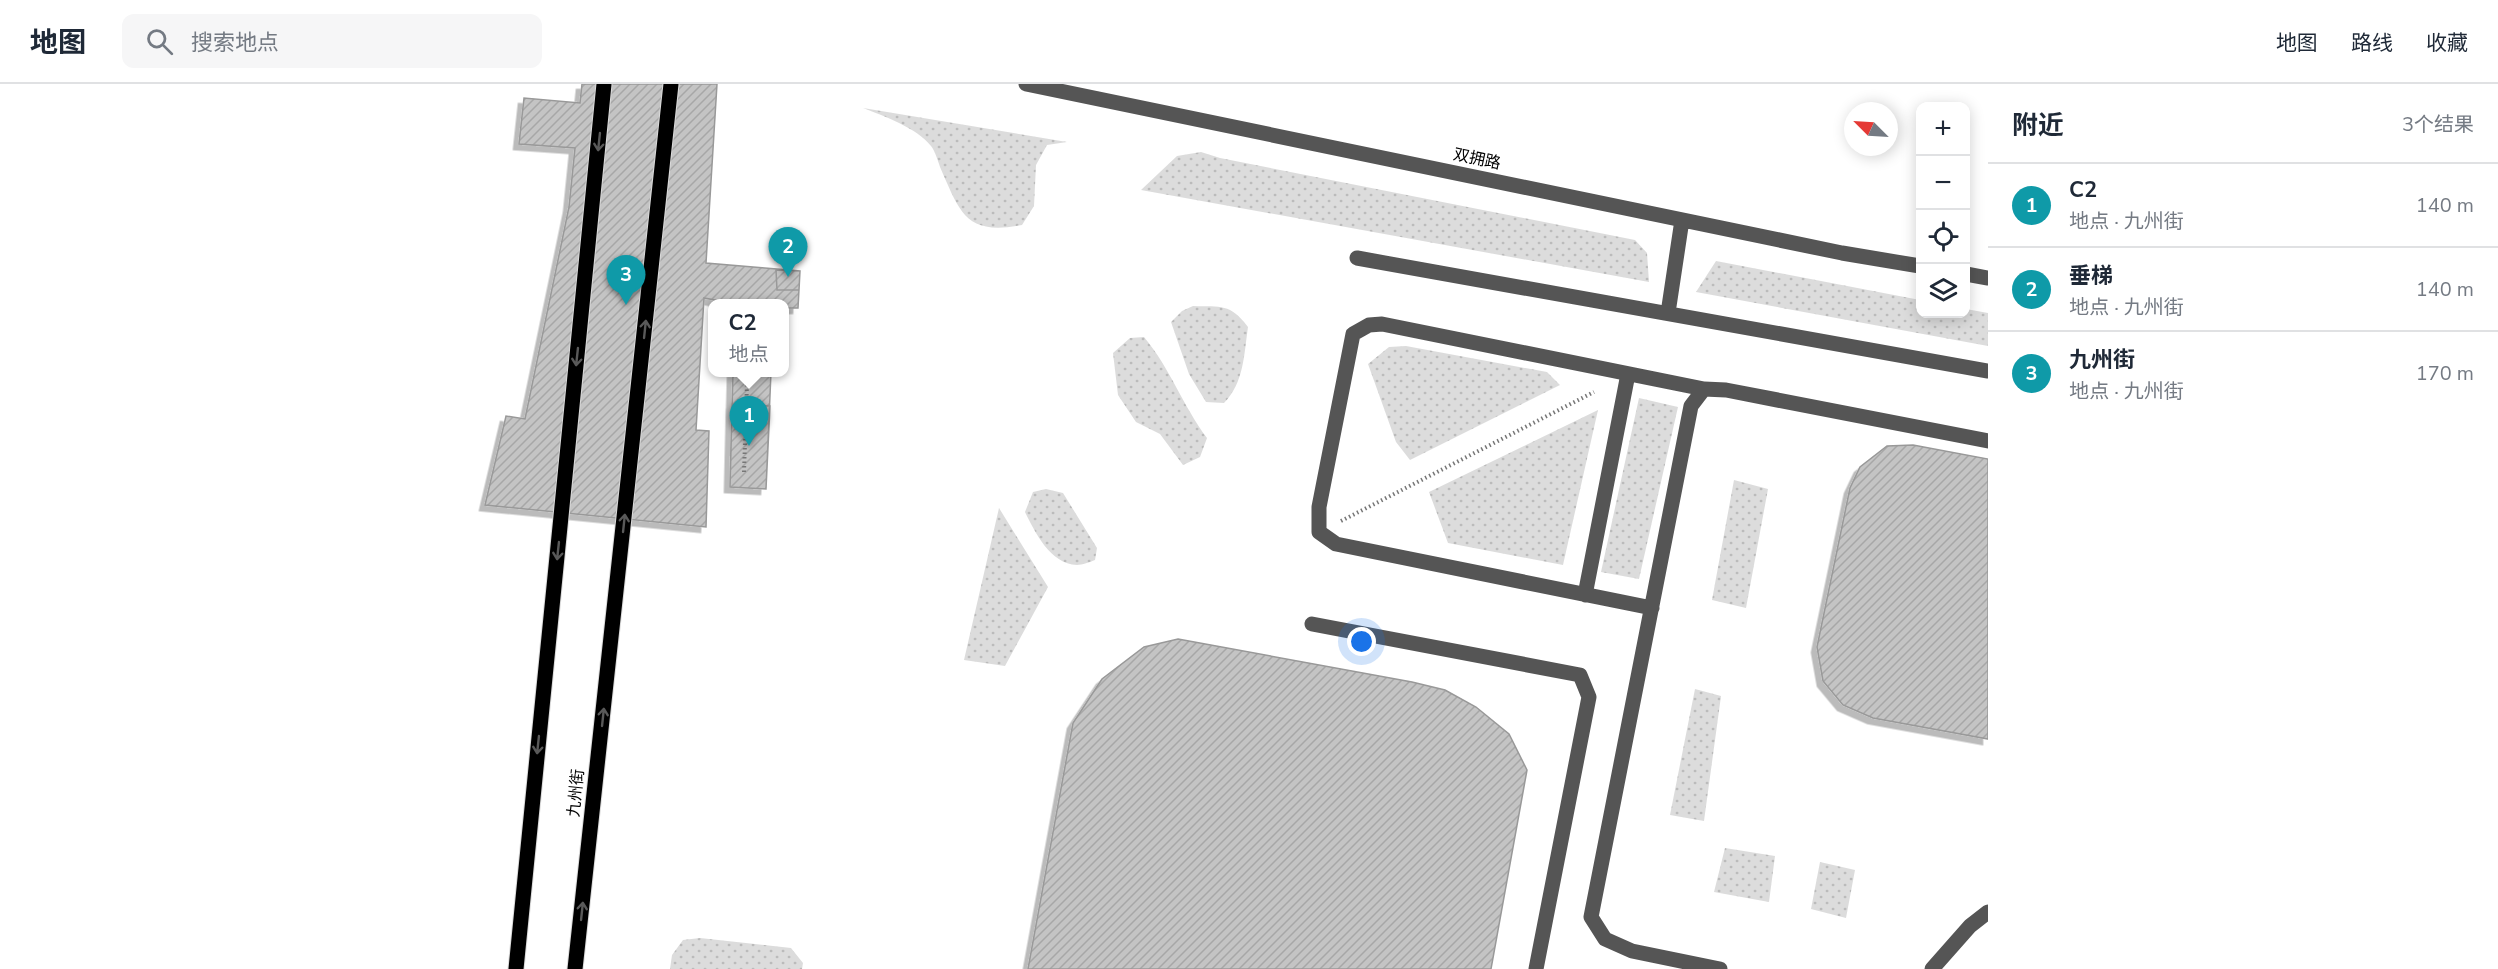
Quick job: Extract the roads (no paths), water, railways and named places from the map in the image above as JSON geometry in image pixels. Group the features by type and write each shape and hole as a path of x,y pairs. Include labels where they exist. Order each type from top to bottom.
{"main road":[{"path":"516,969 604,84"},
{"name":"九州街","path":"575,969 671,84"}],"street":[{"name":"双拥路","path":"1026,84 1682,220 1916,265"},
{"path":"1668,313 1682,220"},
{"path":"1357,258 1988,371"},
{"path":"1970,275 1988,278"},
{"path":"1652,608 1336,544 1319,532 1319,507 1353,334 1369,325 1382,324 1704,389 1726,390 1988,441"},
{"path":"1585,595 1628,374"},
{"path":"1704,389 1691,406 1591,917 1605,939 1632,951 1720,969"},
{"path":"1312,624 1581,675 1589,697 1536,969"},
{"path":"1932,969 1970,926 1988,912"}],"place":[{"name":"垂梯","path":"788,277"},
{"name":"九州街","path":"626,305"},
{"name":"C2","path":"749,446"}]}
